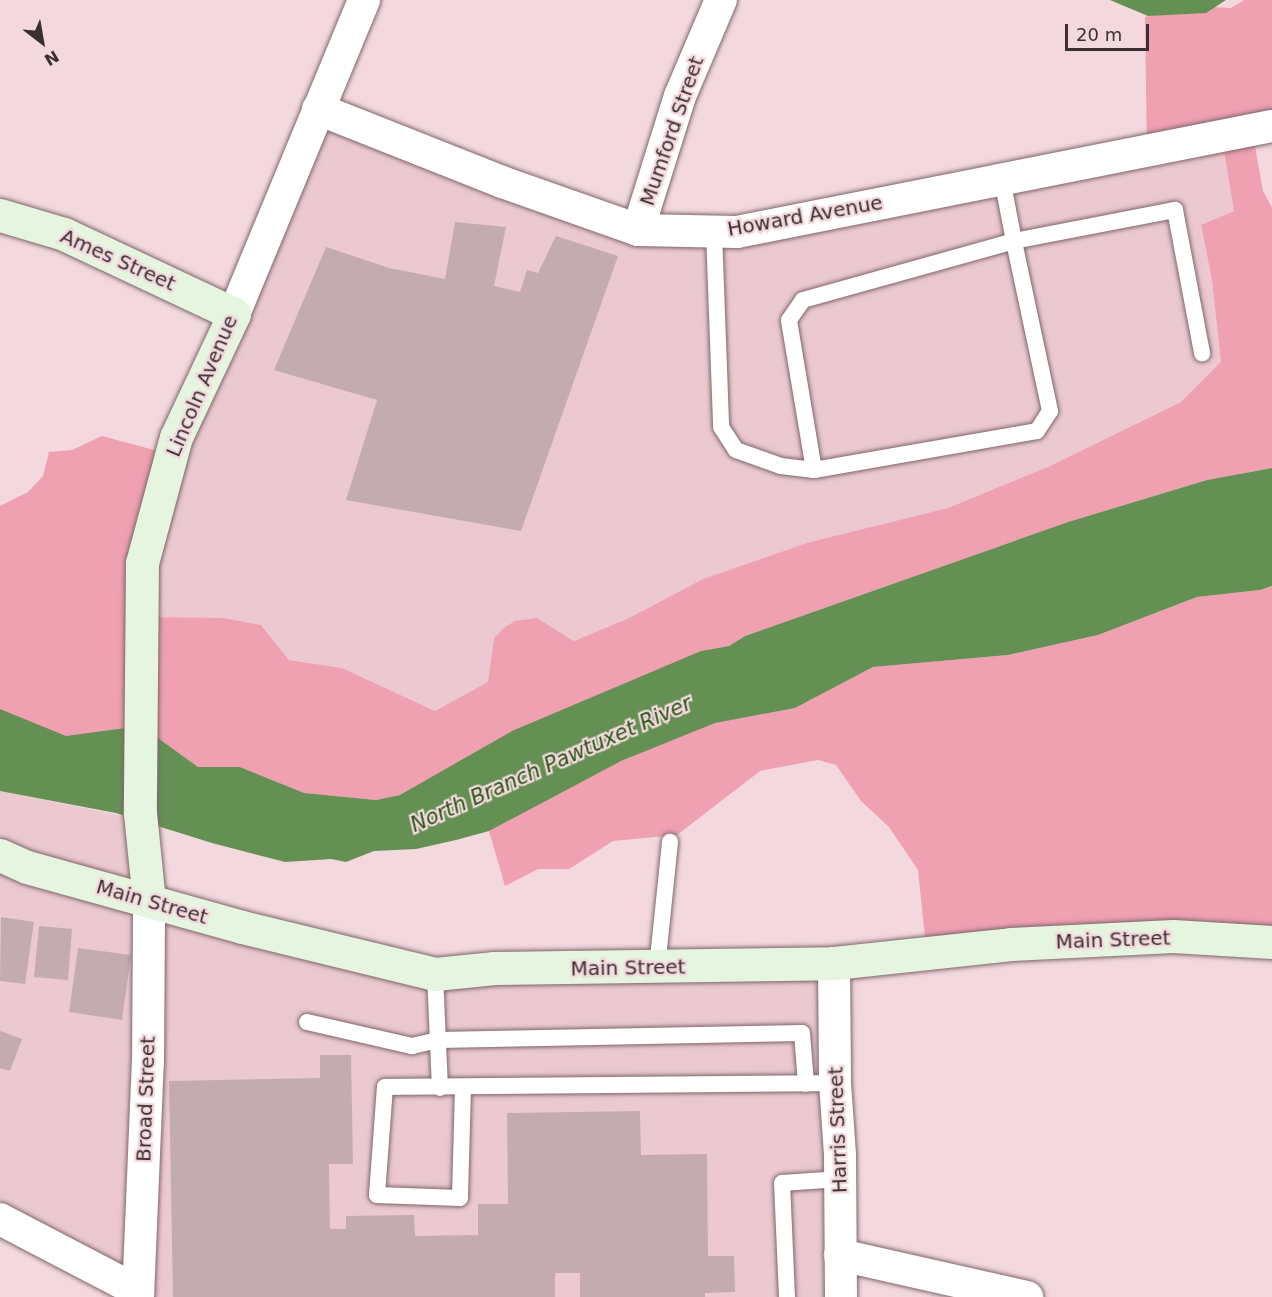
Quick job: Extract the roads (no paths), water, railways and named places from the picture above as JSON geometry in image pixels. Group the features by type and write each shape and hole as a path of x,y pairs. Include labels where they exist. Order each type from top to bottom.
{"main road":[{"name":"Ames Street","path":"0,215 64,234 234,314"},
{"name":"Lincoln Avenue","path":"149,901 140,813 142,563 176,437 234,314"},
{"name":"Main Street","path":"0,855 27,867 242,927 435,974 495,968 657,968 834,963 1011,944 1149,938 1272,942"}],"street":[{"name":"Lincoln Avenue","path":"234,314 364,0"},
{"name":"Mumford Street","path":"638,230 680,96 721,0"},
{"name":"Howard Avenue","path":"318,109 502,182 638,230 714,232 737,232 1272,126"},
{"name":"Broad Street","path":"138,1294 148,1062 149,901"},
{"name":"Harris Street","path":"834,963 821,1083 840,1179 841,1297"},
{"path":"0,1219 138,1294"},
{"path":"840,1255 1027,1297"}],"lane":[{"path":"714,232 722,427 736,450 781,466 814,470 1037,431 1050,411 1002,179"},
{"path":"814,470 789,320 803,300 1014,241 1175,210 1202,353"},
{"path":"657,968 670,842"},
{"path":"435,974 440,1088"},
{"path":"307,1022 412,1046 438,1040 801,1033 821,1083 385,1087 377,1195 460,1198 463,1088"},
{"path":"788,1297 782,1183 840,1179"}],"water":[{"path":"1110,0 1226,0 1206,13 1148,16"},
{"name":"North Branch Pawtuxet River","path":"1272,468 1272,586 1260,590 1197,597 1098,635 1008,655 873,667 795,708 715,723 621,761 489,831 456,840 416,849 374,851 346,862 331,859 285,862 212,843 116,813 0,791 0,709 66,736 133,727 147,730 198,767 240,767 304,793 376,800 400,795 512,731 701,651 729,646 745,636 1068,522 1207,480"}]}
